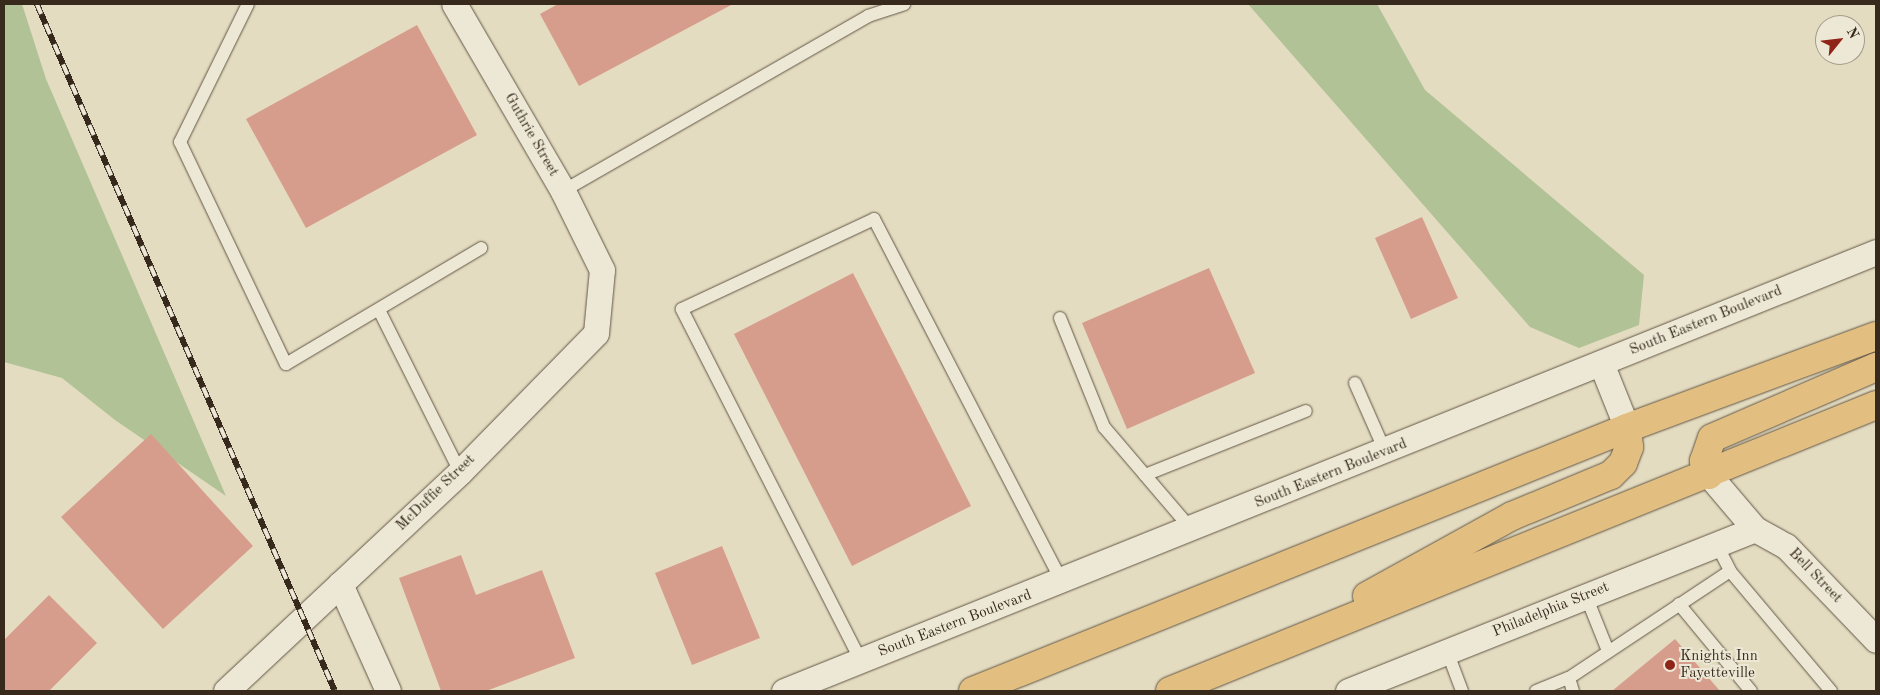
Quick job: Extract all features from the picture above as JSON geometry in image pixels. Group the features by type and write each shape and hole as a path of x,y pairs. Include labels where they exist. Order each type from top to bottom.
{"highway":[{"path":"973,691 1627,428 1876,336"},
{"path":"1709,475 1704,461 1705,449 1717,434 1842,385 1876,367"},
{"path":"1170,691 1709,475 1876,405"},
{"path":"1260,655 1512,516 1611,475 1623,463 1629,447 1627,428"}],"street":[{"name":"Guthrie Street","path":"454,4 563,191 602,270"},
{"name":"South Eastern Boulevard","path":"784,691 1193,530 1876,252"},
{"name":"McDuffie Street","path":"226,691 460,472 596,334 602,270"},
{"path":"1601,363 1627,428"},
{"name":"Bell Street","path":"1709,475 1755,530 1786,546 1876,640"},
{"name":"Philadelphia Street","path":"1348,691 1755,530"},
{"path":"340,584 388,691"}],"lane":[{"path":"248,4 180,142 286,364 481,248"},
{"path":"563,191 860,21 904,4"},
{"path":"861,661 682,309 874,219 1062,582"},
{"path":"379,310 460,472"},
{"path":"1060,318 1104,426 1193,530"},
{"path":"1355,383 1385,452"},
{"path":"1145,475 1306,411"},
{"path":"1717,544 1730,571 1831,691"},
{"path":"1536,691 1569,678 1730,571"},
{"path":"1586,596 1608,651"},
{"path":"1679,604 1751,691"},
{"path":"1447,651 1462,691"},
{"path":"1569,678 1573,691"}],"green space":[{"path":"4,4 22,4 46,79 226,496 115,420 62,378 4,362"},
{"path":"1248,4 1377,4 1425,90 1644,275 1639,325 1579,348 1530,327"}],"building":[{"path":"558,4 733,4 579,86 540,14"},
{"path":"417,25 477,135 306,228 246,119"},
{"path":"1422,217 1458,298 1411,319 1375,238"},
{"path":"1209,268 1255,373 1127,429 1082,323"},
{"path":"853,273 971,506 852,566 734,334"},
{"path":"151,434 253,546 163,629 61,517"},
{"path":"722,546 760,638 692,665 655,573"},
{"path":"461,555 476,595 542,570 575,658 486,691 441,691 399,578"},
{"path":"49,595 97,643 49,691 4,691 4,640"},
{"name":"Knights Inn Fayetteville","path":"1675,639 1720,691 1612,691"}],"railway":[{"path":"37,4 335,691"}],"place":[{"name":"Knights Inn Fayetteville","path":"1670,665"}]}
